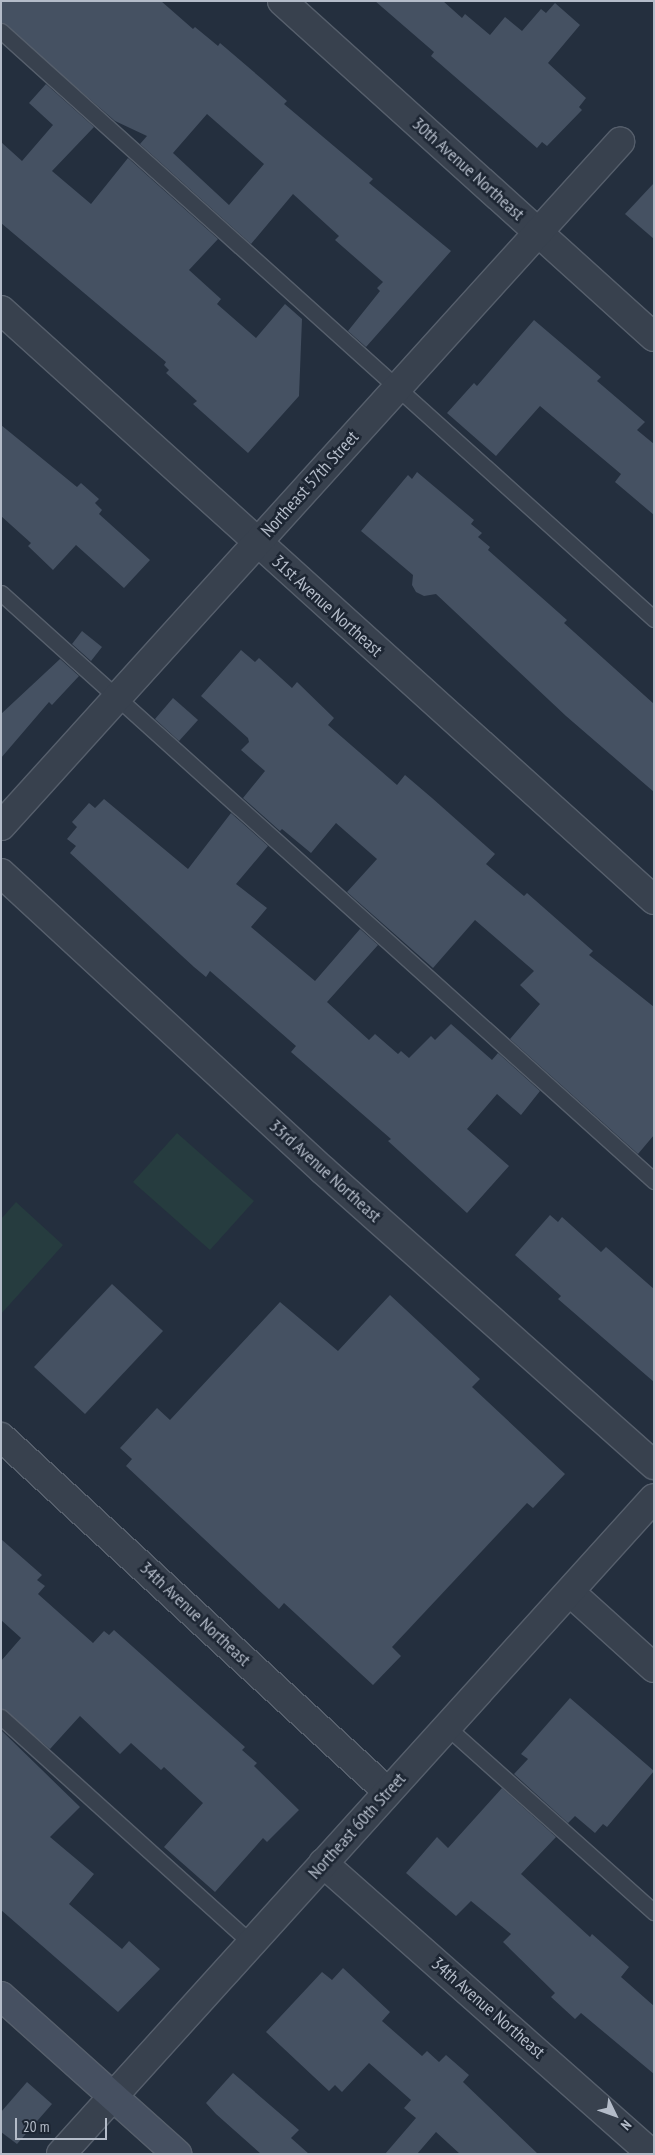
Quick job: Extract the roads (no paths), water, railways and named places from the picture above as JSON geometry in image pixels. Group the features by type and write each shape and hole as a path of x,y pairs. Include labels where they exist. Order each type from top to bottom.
{"main road":[{"path":"1,1996 177,2154"}],"street":[{"name":"30th Avenue Northeast","path":"282,1 654,337"},
{"name":"Northeast 57th Street","path":"1,826 620,142"},
{"name":"31st Avenue Northeast","path":"1,310 654,900"},
{"name":"33rd Avenue Northeast","path":"1,873 324,1171 654,1465"},
{"name":"34th Avenue Northeast","path":"1,1437 388,1792"},
{"name":"Northeast 60th Street","path":"61,2154 654,1498"},
{"path":"570,1592 654,1668"},
{"name":"34th Avenue Northeast","path":"323,1863 652,2154"}],"lane":[{"path":"1,31 654,619"},
{"path":"1,593 654,1181"},
{"path":"1,1717 251,1943"},
{"path":"447,1727 654,1912"}]}
